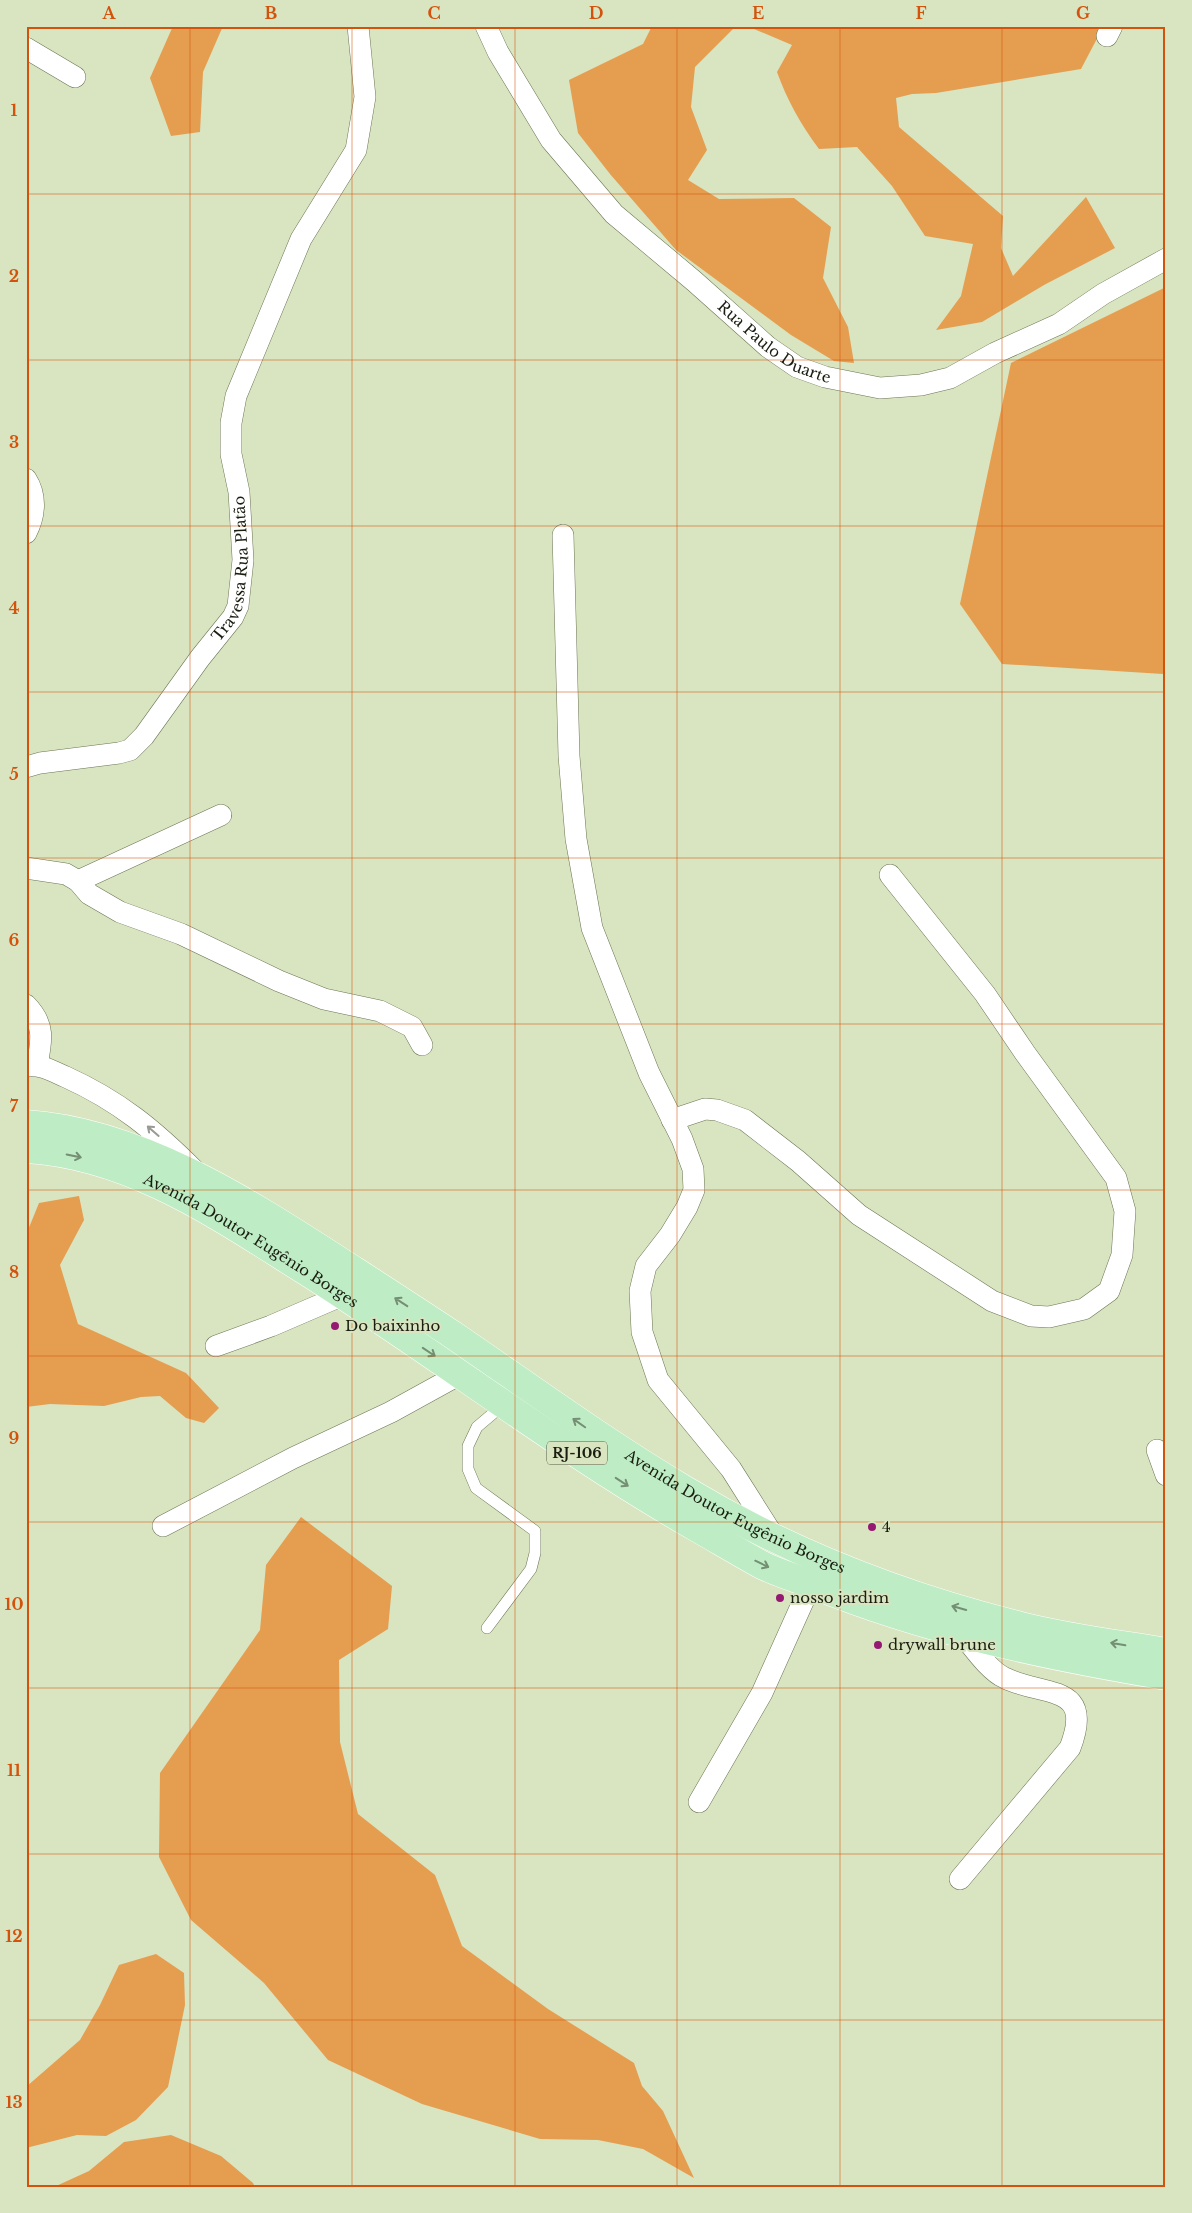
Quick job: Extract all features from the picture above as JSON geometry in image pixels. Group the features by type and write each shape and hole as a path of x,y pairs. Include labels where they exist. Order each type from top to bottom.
{"highway":[{"name":"Avenida Doutor Eugênio Borges","path":"26,1124 47,1125 105,1140 154,1155 201,1176 318,1247 447,1331 595,1434 687,1492 774,1537 861,1576 1004,1621 1032,1628 1166,1652"},
{"name":"Avenida Doutor Eugênio Borges","path":"26,1149 45,1150 104,1162 153,1181 215,1214 344,1295 654,1503 762,1565 853,1602 962,1634 1017,1648 1166,1676"}],"street":[{"name":"Travessa Rua Platão","path":"26,767 40,763 130,750 144,736 233,616 241,598 243,560 239,492 231,454 231,423 236,396 302,239 356,150 365,96 358,26"},
{"name":"Rua Paulo Duarte","path":"486,26 498,52 551,140 614,214 768,347 797,367 825,377 880,388 921,385 950,378 995,353 1059,324 1103,294 1166,259"},
{"path":"26,48 75,77"},
{"path":"26,479 31,487 34,506 30,525 26,533"},
{"path":"563,535 569,756 576,840 592,928 649,1073 693,1169 694,1190 687,1207 670,1235 646,1266 640,1291 642,1332 658,1380 731,1468 774,1537"},
{"path":"78,881 221,815"},
{"path":"26,868 66,874 78,881 89,894 120,912 181,934 279,981 324,999 380,1010 412,1027 422,1045"},
{"path":"672,1120 705,1109 717,1110 745,1120 798,1161 859,1215 992,1301 1031,1316 1049,1317 1084,1310 1109,1291 1122,1255 1126,1211 1116,1178 1036,1069 985,994 890,874"},
{"path":"26,1005 37,1018 43,1039 32,1066 84,1085 135,1116 166,1142 201,1176"},
{"path":"216,1346 271,1326 344,1295"},
{"path":"163,1526 293,1458 391,1412 460,1374"},
{"path":"1157,1450 1166,1475"},
{"path":"699,1802 762,1693 812,1584"},
{"path":"960,1879 1070,1748 1077,1725 1076,1709 1072,1701 1055,1693 1004,1678 983,1660 962,1634"}],"lane":[{"path":"487,1628 531,1569 535,1553 535,1531 476,1488 468,1469 468,1446 477,1427 504,1404"}],"shaded area":[{"path":"173,26 223,26 203,72 200,132 171,136 150,78"},
{"path":"652,26 736,26 695,67 691,107 707,150 688,180 719,199 794,198 831,227 823,278 848,327 854,363 834,361 791,335 676,250 610,174 578,133 569,80 643,44"},
{"path":"747,26 1099,26 1101,31 1081,69 896,98 899,127 1003,216 1001,248 1013,276 1086,197 1115,248 1044,285 982,322 936,330 961,296 973,244 925,236 892,186 857,147 819,149 795,112 777,72 792,45"},
{"path":"1166,287 1166,681 1163,674 1002,664 960,604 1011,363"},
{"path":"79,1196 84,1220 60,1265 78,1324 186,1373 219,1408 204,1423 186,1418 160,1396 141,1397 104,1406 50,1404 26,1407 26,1235 39,1203"},
{"path":"301,1517 392,1586 388,1629 339,1660 340,1742 358,1814 435,1875 462,1946 548,2009 634,2063 642,2086 663,2111 694,2178 643,2149 598,2140 540,2139 422,2104 328,2060 264,1983 191,1920 159,1857 160,1773 260,1630 266,1565"},
{"path":"156,1954 184,1973 185,2005 168,2087 136,2120 106,2136 77,2135 26,2148 26,2087 80,2040 100,2005 119,1965"},
{"path":"171,2135 221,2156 253,2183 255,2187 54,2187 89,2171 124,2142"}],"place":[{"name":"Do baixinho","path":"335,1326"},
{"name":"4","path":"872,1527"},
{"name":"nosso jardim","path":"780,1598"},
{"name":"drywall brune","path":"878,1645"}]}
